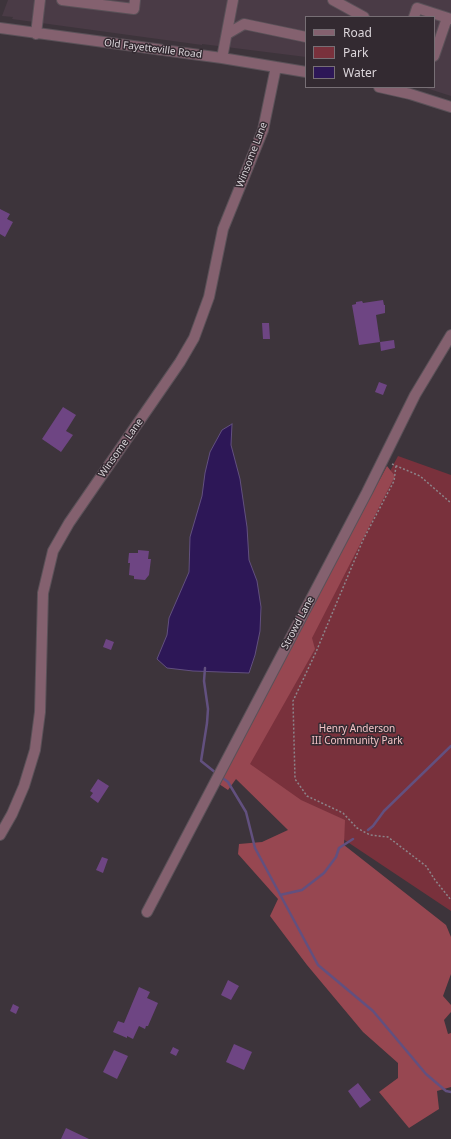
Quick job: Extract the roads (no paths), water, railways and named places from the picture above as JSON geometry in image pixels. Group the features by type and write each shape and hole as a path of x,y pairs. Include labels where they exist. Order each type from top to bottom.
{"street":[{"path":"36,34 40,0"},
{"path":"62,0 134,9 135,0"},
{"path":"333,0 362,16"},
{"path":"232,5 238,19 244,24 305,37"},
{"path":"222,58 232,5"},
{"path":"414,16 417,8 449,19 435,54"},
{"path":"227,34 244,24"},
{"name":"Old Fayetteville Road","path":"0,28 222,58 305,72"},
{"name":"Winsome Lane","path":"0,835 12,814 24,786 36,750 40,712 43,593 53,551 69,522 180,362 194,338 209,297 223,229 263,130 276,67"},
{"path":"383,88 410,94 451,107"},
{"name":"Strowd Lane","path":"147,912 384,459 415,395 451,335"}],"water":[{"path":"232,424 231,445 240,479 247,527 249,560 257,581 261,607 260,631 255,655 249,673 193,671 167,668 157,659 167,635 169,618 189,572 190,537 202,496 210,452 222,430"}],"waterway":[{"path":"205,668 204,681 208,709 201,761 216,773"},
{"path":"368,830 373,826 384,811 451,746"},
{"path":"220,776 228,782 246,812 255,848 318,965 373,1011 426,1074 446,1091 451,1092"},
{"path":"280,895 302,890 324,873 336,857 339,848 353,839"}],"park label":[{"name":"Henry Anderson III Community Park","path":"357,734"}]}
